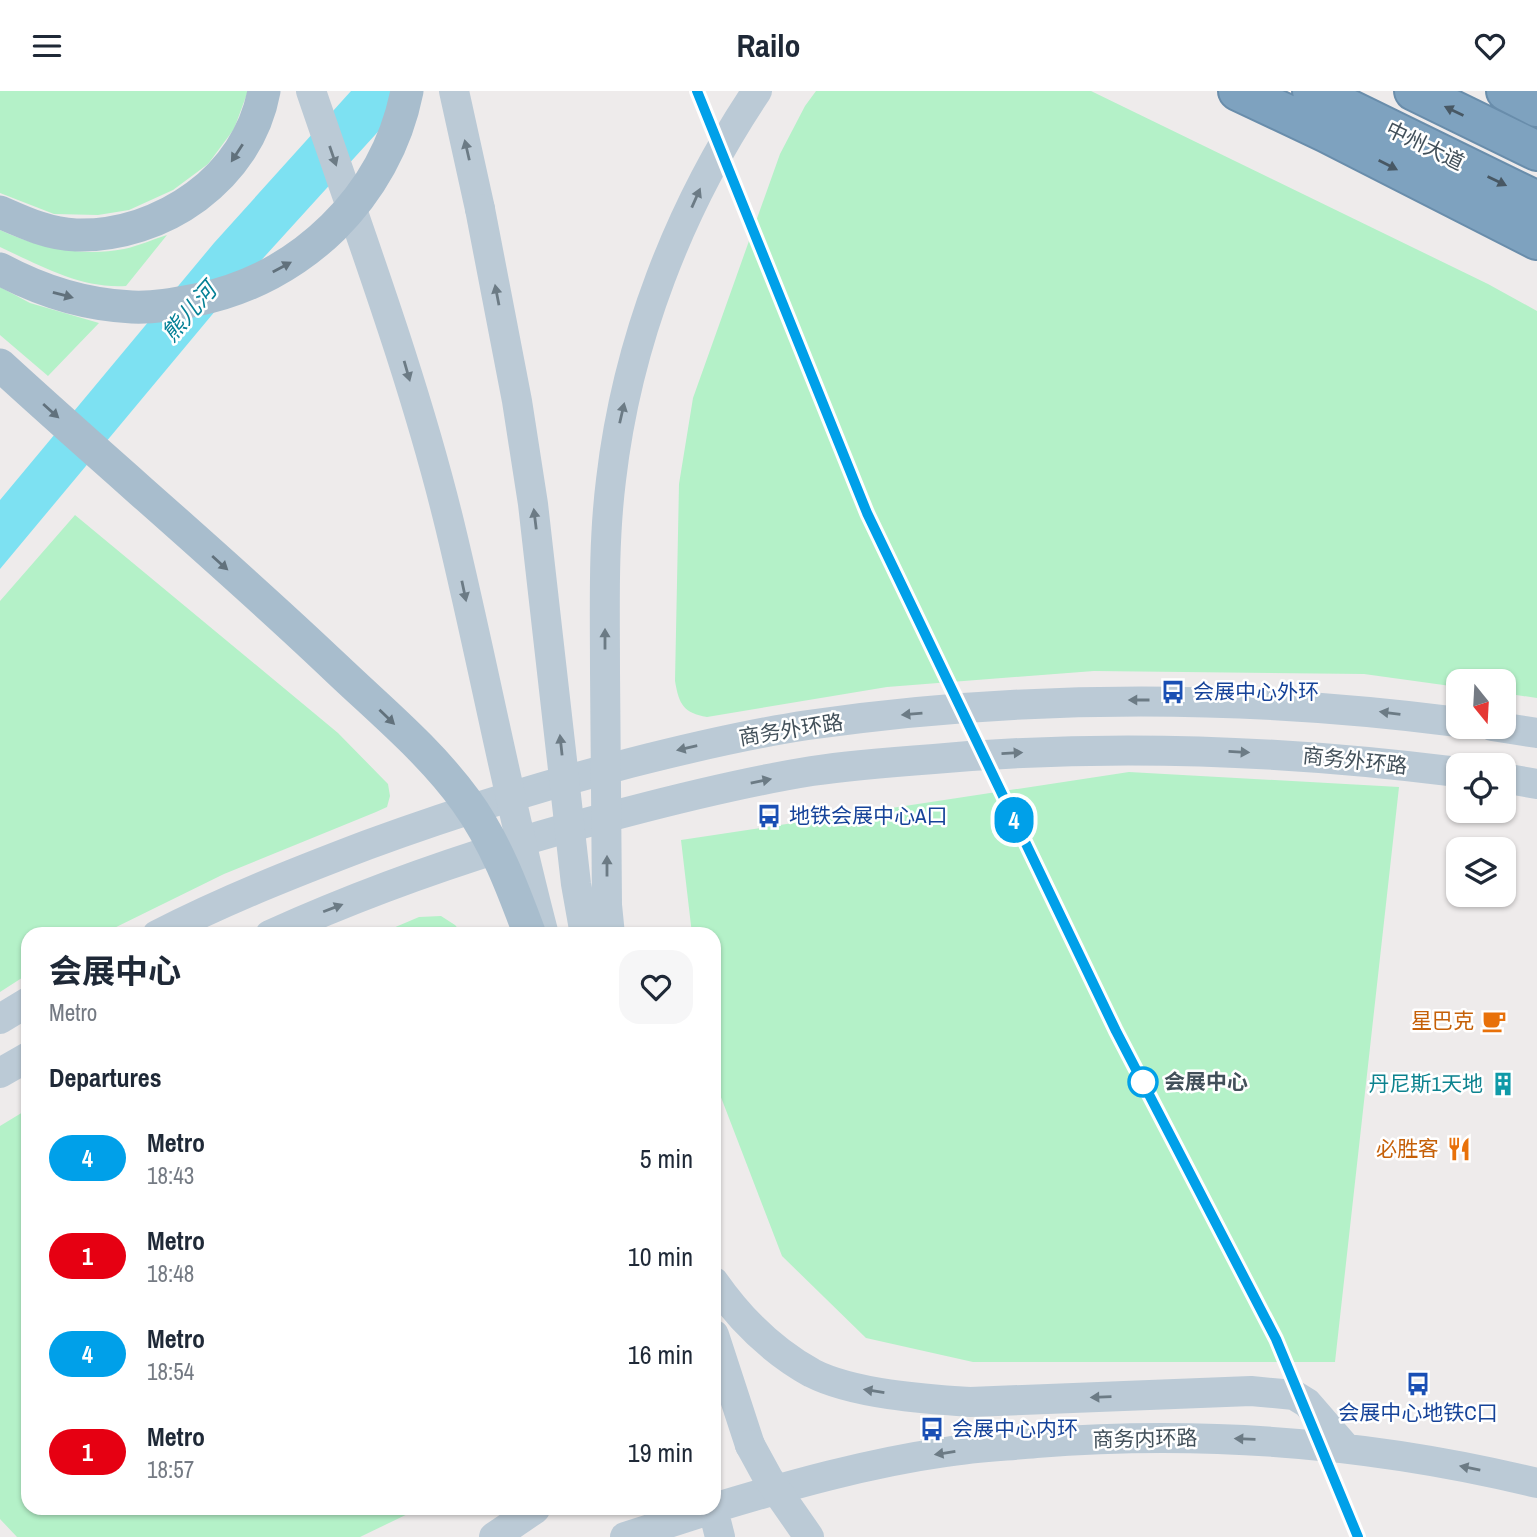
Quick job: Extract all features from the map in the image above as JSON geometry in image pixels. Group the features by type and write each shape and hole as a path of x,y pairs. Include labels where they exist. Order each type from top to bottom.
{"highway":[{"path":"1238,91 1337,121 1537,240"},
{"name":"中州大道","path":"1312,91 1337,121 1537,201"},
{"path":"1414,91 1537,151"},
{"path":"1506,91 1537,107"}],"main road":[{"path":"0,212 36,228 74,235 105,234 136,228 167,215 200,195 230,165 250,134 264,91"},
{"path":"0,269 51,292 85,301 133,307 173,305 223,295 247,285 291,263 322,240 348,212 375,176 390,144 407,91"},
{"path":"0,365 309,642 438,765 467,802 489,838 527,927"}],"street":[{"path":"311,91 405,361 419,411 450,525 528,876 542,927"},
{"path":"454,91 480,209 521,427 547,620 576,884 584,927"},
{"path":"609,927 607,892 606,534 617,435 646,318 663,270 712,163 757,91"},
{"name":"商务外环路","path":"174,927 290,874 447,816 539,786 690,747 806,725 984,707 1135,700 1307,705 1446,721"},
{"path":"1516,730 1537,733"},
{"name":"商务外环路","path":"288,927 448,865 552,831 700,793 813,771 987,754 1122,749 1303,755 1446,771"},
{"path":"1516,780 1537,784"},
{"path":"0,1019 21,1006"},
{"path":"0,1073 21,1061"},
{"path":"721,1292 751,1327 780,1353 814,1374 861,1389 970,1402 1251,1391 1294,1395 1307,1403 1346,1448"},
{"path":"721,1356 750,1445 768,1478 809,1537"},
{"name":"商务内环路","path":"721,1506 819,1478 898,1461 947,1452 1077,1440 1249,1439 1346,1448 1436,1461 1537,1483"},
{"path":"495,1537 526,1515"},
{"name":"商务内环路","path":"625,1537 692,1515"},
{"path":"715,1515 720,1537"}],"green space":[{"path":"0,91 248,91 234,129 208,164 173,190 129,210 98,215 54,214 0,193"},
{"path":"816,91 1091,91 1488,284 1537,311 1537,698 1516,695 1516,669 1446,669 1446,685 1364,674 1094,671 887,687 707,717 684,707 675,681 679,484 693,398 780,154 805,106"},
{"path":"0,230 45,246 92,252 124,249 167,235 126,286 109,286 77,280 0,247"},
{"path":"0,287 30,303 99,323 48,376 0,335"},
{"path":"75,515 338,733 388,784 390,796 387,807 224,874 116,927 21,927 21,978 0,992 0,601"},
{"path":"1129,772 1399,787 1335,1362 973,1362 866,1338 782,1256 721,1097 721,927 691,927 681,840"},
{"path":"441,916 457,927 395,927 419,917"},
{"path":"21,1113 21,1515 406,1515 360,1537 17,1537 0,1519 0,1126"}],"water":[{"name":"熊儿河","path":"351,91 415,91 216,310 0,569 0,500 214,243"}],"metro line":[{"name":"4","path":"697,91 867,513 1116,1031 1276,1339 1358,1537"}],"place":[{"name":"会展中心外环","path":"1173,692"},
{"name":"地铁会展中心A口","path":"769,816"},
{"name":"星巴克","path":"1494,1021"},
{"name":"会展中心","path":"1143,1082"},
{"name":"丹尼斯1天地","path":"1503,1084"},
{"name":"必胜客","path":"1459,1149"},
{"name":"会展中心地铁C口","path":"1418,1384"},
{"name":"会展中心内环","path":"932,1429"}]}
